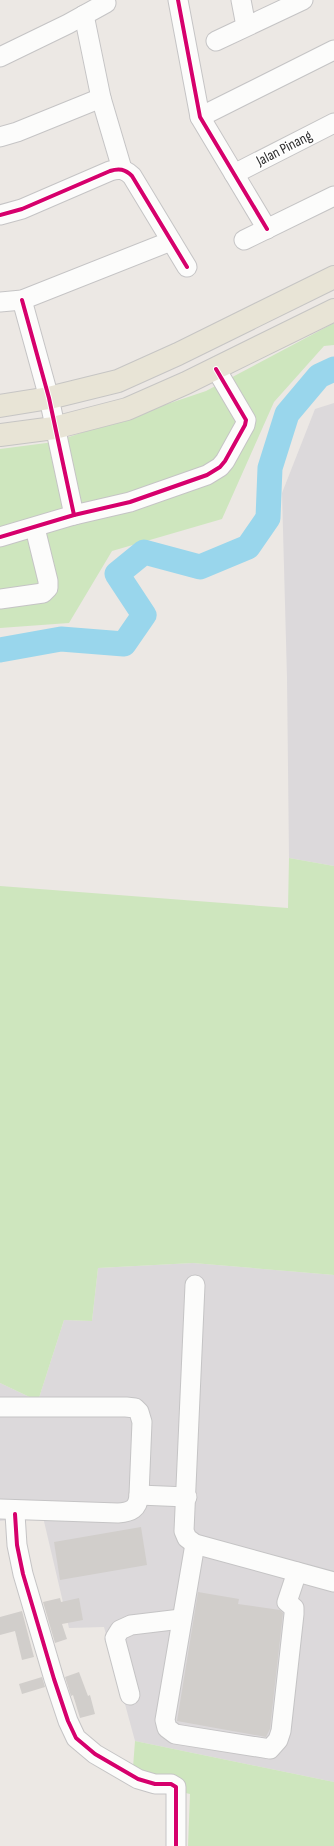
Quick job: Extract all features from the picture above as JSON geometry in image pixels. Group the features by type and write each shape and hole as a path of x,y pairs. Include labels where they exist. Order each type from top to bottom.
{"main road":[{"path":"0,435 178,354 334,276"},
{"path":"0,406 52,412 127,409 216,369 334,310"}],"street":[{"path":"178,0 200,117 267,229"},
{"path":"241,0 246,26"},
{"path":"216,40 302,0"},
{"path":"0,56 106,3"},
{"path":"84,15 101,98 122,169"},
{"path":"200,117 334,50"},
{"path":"0,137 17,132 101,98"},
{"name":"Jalan Pinang","path":"234,174 334,123"},
{"path":"0,215 22,209 110,171 122,169 127,171 132,176 187,267"},
{"path":"244,240 334,196"},
{"path":"0,302 22,300 172,241"},
{"path":"22,300 52,412 74,515"},
{"path":"0,537 35,528 74,515 130,502 207,475 220,467 225,461 245,425 246,420 216,369"},
{"path":"0,599 43,593 48,588 48,580 35,528"},
{"path":"196,1285 187,1496 190,1537 181,1618 165,1720 167,1728 175,1734 270,1749 278,1740 281,1731 294,1614 294,1608 287,1602 297,1572"},
{"path":"0,1407 136,1408 139,1412 142,1422 139,1495 136,1508 128,1512 118,1514 7,1512 42,1643 68,1721 76,1738 115,1767 149,1783 171,1784 176,1787 176,1846"},
{"path":"139,1495 187,1496"},
{"path":"190,1537 297,1572 334,1582"},
{"path":"130,1695 115,1638 120,1630 131,1625 181,1618"}],"shaded area":[{"path":"334,403 334,866 289,858 287,678 282,493 315,409"},
{"path":"193,1263 334,1275 334,1782 135,1741 104,1627 69,1628 43,1517 0,1521 0,1383 38,1401 64,1320 92,1321 98,1268"}],"green space":[{"path":"334,323 334,345 324,346 274,402 222,519 112,551 69,623 0,628 0,449 54,442 206,391"},
{"path":"289,858 334,866 334,1275 193,1263 98,1268 92,1321 64,1320 38,1401 0,1383 0,886 288,908"},
{"path":"135,1741 334,1782 334,1846 188,1846 190,1794 132,1781"}],"building":[{"path":"141,1527 147,1565 60,1580 54,1542"},
{"path":"198,1592 239,1599 238,1604 280,1610 283,1613 270,1729 266,1737 177,1721"},
{"path":"60,1598 61,1602 79,1598 83,1620 62,1624 67,1639 55,1643 43,1602"},
{"path":"22,1611 34,1657 22,1660 15,1631 0,1635 0,1617"},
{"path":"79,1672 88,1696 90,1695 95,1714 80,1718 73,1695 71,1696 65,1677"},
{"path":"42,1677 45,1687 22,1694 19,1684"}],"waterway":[{"path":"0,650 61,639 124,644 144,615 117,574 144,552 200,567 248,547 268,518 270,468 287,414 319,376 334,369"}],"cycle path":[{"path":"178,0 200,117 267,229"},
{"path":"0,215 22,209 110,171 122,170 132,176 187,267"},
{"path":"22,300 49,398 74,515"},
{"path":"0,537 74,515 130,502 207,475 220,467 225,461 245,425 246,420 216,369"},
{"path":"15,1514 17,1545 23,1574 54,1679 68,1721 76,1738 95,1754 138,1779 155,1784 171,1784 176,1787 176,1846"}]}
